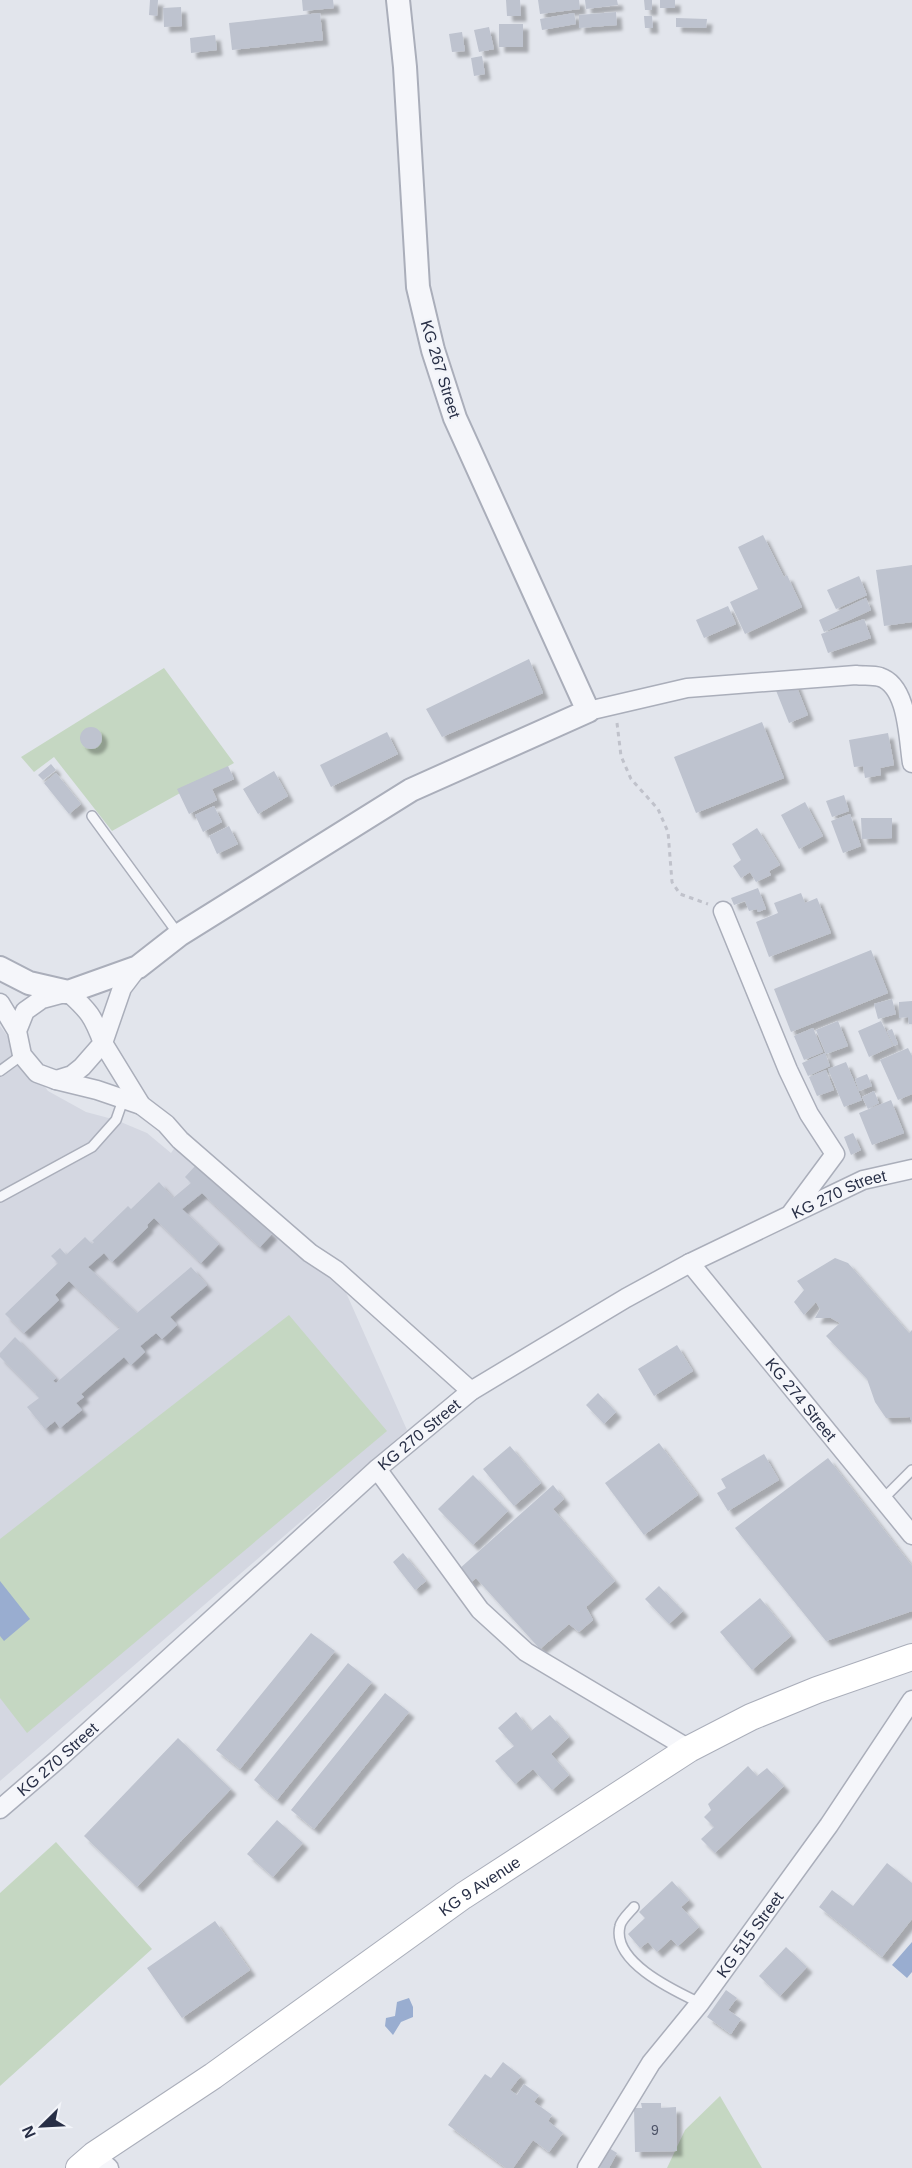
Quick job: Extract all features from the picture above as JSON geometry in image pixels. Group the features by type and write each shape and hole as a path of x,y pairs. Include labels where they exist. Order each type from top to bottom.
{"main road":[{"name":"KG 9 Avenue","path":"94,2164 463,1896 689,1749 751,1717 817,1690 912,1657"}],"street":[{"name":"KG 267 Street","path":"398,0 405,67 418,287 433,350 455,418 588,711"},
{"path":"56,1080 72,1075 82,1068 103,1043 122,988 138,967 179,935 411,790 588,711 687,688 855,675 880,677 894,687 903,705 912,763"},
{"path":"723,911 788,1070 809,1114 835,1154 789,1216"},
{"path":"17,1031 25,1011 42,999 68,993 138,967"},
{"path":"0,968 29,983 68,993 88,1010 132,1102"},
{"path":"0,1004 17,1031 22,1055 37,1073 132,1102 166,1124 180,1140 310,1253 336,1270 471,1390"},
{"name":"KG 270 Street","path":"0,1809 57,1760 377,1468 471,1390 626,1298 690,1263 864,1180 912,1169"},
{"name":"KG 274 Street","path":"690,1263 912,1535"},
{"path":"377,1468 480,1610 506,1636 526,1652 689,1749"},
{"name":"KG 515 Street","path":"587,2168 651,2063 700,2004 830,1826 912,1700"}],"lane":[{"path":"92,816 179,935"},
{"path":"0,1071 22,1055"},
{"path":"0,1197 92,1147 132,1102"},
{"path":"882,1500 912,1470"},
{"path":"634,1907 620,1925 620,1942 633,1962 665,1987 700,2004"}],"path":[{"path":"614,705 621,756 631,779 658,809 668,832 672,882 680,894 723,911"}],"shaded area":[{"path":"0,1026 48,1091 86,1112 116,1120 147,1133 171,1153 180,1140 336,1270 407,1430 0,1781"}],"green space":[{"path":"164,668 234,763 112,831 54,757 34,772 21,757"},
{"path":"289,1315 387,1431 27,1733 0,1698 0,1539"},
{"path":"56,1842 152,1949 0,2086 0,1893"},
{"path":"720,2096 762,2168 667,2168 685,2130"}],"water":[{"path":"0,1581 30,1619 4,1641 0,1636"},
{"path":"912,1942 912,1972 907,1978 892,1965"},
{"path":"409,1998 413,2007 413,2017 401,2022 393,2035 385,2026 386,2018 395,2016 397,2002"}],"building":[{"path":"150,0 158,0 157,16 149,15"},
{"path":"302,0 333,0 334,8 303,11"},
{"path":"506,0 520,0 521,16 507,16"},
{"path":"538,0 579,0 580,9 540,14"},
{"path":"585,0 617,0 618,5 586,9"},
{"path":"644,0 652,0 652,10 645,10"},
{"path":"660,0 675,0 675,8 660,8"},
{"path":"181,7 182,26 164,27 163,8"},
{"path":"616,12 617,25 579,28 579,15"},
{"path":"320,13 323,40 232,50 229,23"},
{"path":"574,13 576,24 542,30 540,19"},
{"path":"644,16 652,16 653,28 645,28"},
{"path":"676,18 707,19 706,28 676,27"},
{"path":"499,24 523,24 523,47 499,47"},
{"path":"489,27 494,49 479,52 474,30"},
{"path":"462,32 465,51 452,52 449,34"},
{"path":"215,35 217,50 191,53 190,38"},
{"path":"482,56 485,74 474,76 471,58"},
{"path":"763,535 784,577 787,575 802,607 745,634 730,602 758,589 738,547"},
{"path":"912,565 912,622 884,626 876,570"},
{"path":"859,576 867,595 836,609 827,590"},
{"path":"866,598 871,610 824,632 819,620"},
{"path":"728,606 736,624 704,638 696,620"},
{"path":"864,619 871,638 828,653 821,634"},
{"path":"529,659 543,693 442,737 426,709"},
{"path":"794,680 808,715 789,723 775,688"},
{"path":"762,722 784,778 696,813 674,757"},
{"path":"91,727 99,730 102,738 99,746 91,749 83,746 80,738 83,730"},
{"path":"387,732 398,754 331,787 320,765"},
{"path":"888,733 894,765 880,768 881,775 865,778 863,766 854,767 849,740"},
{"path":"51,764 56,770 43,780 38,775"},
{"path":"228,766 234,779 212,789 217,800 189,814 177,789"},
{"path":"274,771 288,796 258,814 243,789"},
{"path":"56,773 81,804 69,814 44,783"},
{"path":"844,795 849,811 832,817 826,801"},
{"path":"805,802 823,836 799,849 781,815"},
{"path":"214,806 222,822 203,832 195,815"},
{"path":"850,814 861,846 843,853 831,821"},
{"path":"861,818 892,818 892,838 862,839"},
{"path":"229,826 238,844 217,854 209,836"},
{"path":"757,828 780,865 769,871 771,875 756,882 750,872 741,878 733,866 741,860 732,844"},
{"path":"758,888 766,909 758,912 757,909 749,911 745,901 734,905 731,898"},
{"path":"801,893 805,903 817,898 831,933 769,957 756,922 778,913 774,903"},
{"path":"871,950 888,993 791,1032 774,989"},
{"path":"892,999 896,1014 878,1019 874,1004"},
{"path":"912,1001 912,1024 909,1024 908,1017 899,1018 899,1002"},
{"path":"838,1021 848,1046 826,1054 816,1030"},
{"path":"881,1021 893,1046 869,1057 858,1031"},
{"path":"813,1028 823,1052 804,1060 794,1036"},
{"path":"892,1029 898,1044 894,1046 887,1031"},
{"path":"908,1048 912,1056 912,1094 898,1100 880,1060"},
{"path":"825,1053 830,1066 808,1076 802,1063"},
{"path":"846,1062 862,1100 844,1107 828,1069"},
{"path":"826,1070 834,1090 817,1096 809,1077"},
{"path":"867,1074 872,1086 859,1091 855,1079"},
{"path":"874,1091 879,1103 868,1109 862,1097"},
{"path":"891,1100 904,1133 872,1145 859,1113"},
{"path":"853,1133 861,1150 851,1155 844,1137"},
{"path":"196,1165 272,1234 260,1247 202,1193 182,1209 219,1244 201,1263 154,1218 147,1225 148,1227 112,1262 104,1253 88,1267 137,1313 191,1267 207,1285 170,1317 177,1325 162,1339 156,1333 140,1346 145,1352 131,1365 124,1357 81,1394 84,1397 76,1403 82,1410 60,1428 55,1421 45,1429 27,1407 39,1398 0,1357 0,1353 15,1337 56,1378 53,1381 56,1383 120,1328 69,1281 55,1295 59,1300 24,1333 5,1314 58,1263 51,1256 60,1248 66,1255 85,1237 92,1244 94,1242 92,1241 128,1206 131,1209 159,1182 173,1198 191,1183 185,1177"},
{"path":"835,1258 848,1263 909,1333 912,1330 912,1423 910,1417 886,1418 875,1402 867,1379 826,1336 840,1323 831,1318 815,1318 820,1309 816,1302 804,1315 794,1302 804,1290 797,1281"},
{"path":"677,1345 693,1371 654,1396 638,1369"},
{"path":"598,1393 616,1412 604,1424 586,1405"},
{"path":"659,1443 698,1495 644,1535 605,1483"},
{"path":"510,1446 541,1483 514,1506 483,1469"},
{"path":"764,1454 779,1480 728,1511 717,1493 726,1488 721,1479"},
{"path":"828,1458 912,1566 912,1611 826,1641 735,1528"},
{"path":"473,1475 508,1511 473,1545 438,1509"},
{"path":"553,1485 564,1499 553,1509 615,1581 586,1607 593,1620 579,1632 569,1624 540,1649 476,1578 469,1584 458,1570"},
{"path":"403,1553 426,1581 415,1590 393,1562"},
{"path":"659,1586 683,1611 669,1624 645,1599"},
{"path":"760,1598 791,1636 752,1670 720,1632"},
{"path":"311,1633 335,1651 240,1769 216,1750"},
{"path":"348,1663 372,1682 277,1800 254,1780"},
{"path":"385,1693 409,1712 314,1829 291,1810"},
{"path":"516,1712 531,1731 550,1715 569,1737 551,1754 569,1775 552,1790 533,1769 515,1784 495,1761 514,1746 498,1728"},
{"path":"178,1738 231,1789 137,1887 84,1836"},
{"path":"748,1766 757,1776 767,1768 784,1786 715,1853 701,1839 714,1827 704,1817 711,1810 708,1804"},
{"path":"277,1820 303,1843 273,1877 247,1854"},
{"path":"887,1863 912,1883 912,1919 882,1957 819,1907 832,1890 853,1906"},
{"path":"672,1881 689,1900 681,1907 699,1927 678,1946 671,1939 657,1952 648,1942 640,1948 628,1934 645,1918 639,1912"},
{"path":"215,1921 250,1970 182,2018 147,1968"},
{"path":"786,1947 807,1967 780,1996 759,1976"},
{"path":"726,1990 737,1998 728,2010 741,2019 731,2034 707,2017"},
{"path":"503,2062 521,2076 510,2090 517,2095 524,2084 539,2095 534,2102 552,2115 548,2121 563,2133 549,2152 533,2140 513,2168 506,2168 448,2125 485,2074 491,2078"},
{"path":"641,2103 661,2103 661,2108 676,2107 677,2151 635,2152 634,2108 642,2108"},
{"path":"604,2145 617,2153 609,2168 601,2168 593,2164"}]}
